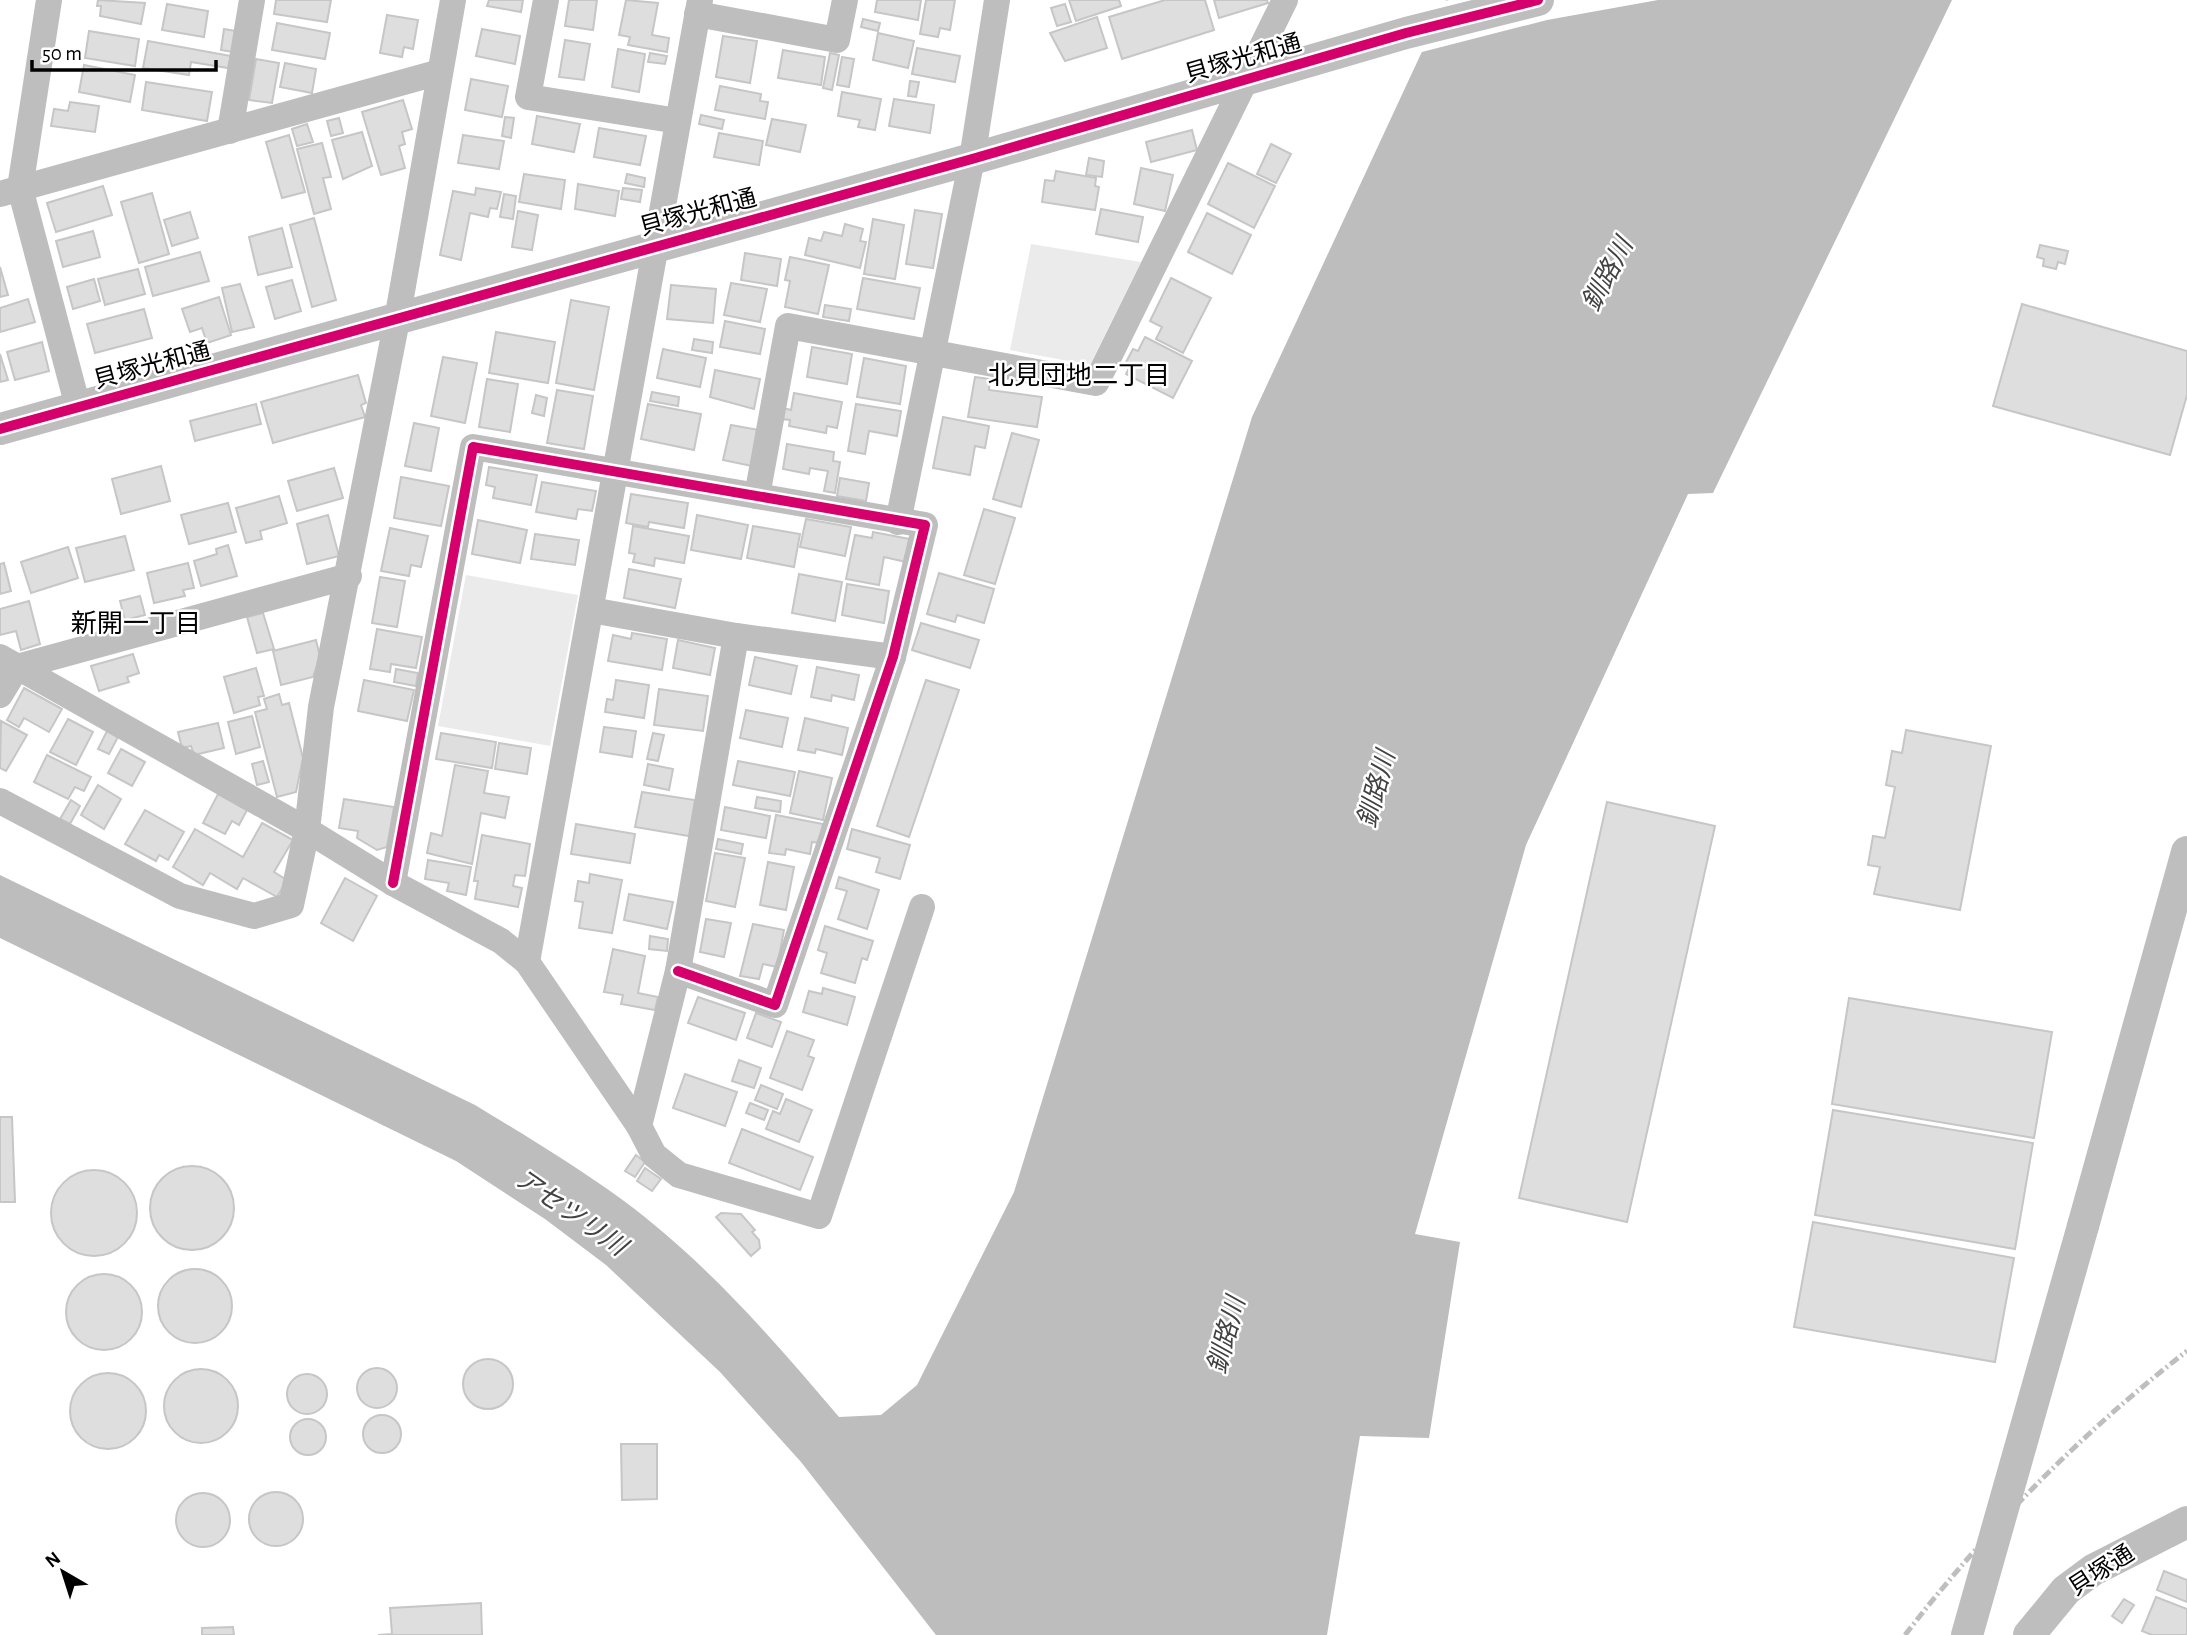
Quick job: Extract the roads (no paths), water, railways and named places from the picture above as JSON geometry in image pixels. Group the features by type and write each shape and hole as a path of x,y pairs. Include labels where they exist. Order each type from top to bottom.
{"street":[{"path":"230,131 252,0"},
{"path":"0,802 180,896 254,916 291,905 307,830 321,707 349,576 397,320 453,0"},
{"path":"546,0 528,97 678,121"},
{"path":"527,962 699,7 837,40 845,0"},
{"path":"898,522 972,159 996,0"},
{"path":"757,496 788,326 1096,383 1285,0"},
{"name":"貝塚光和通","path":"0,429 972,159 1406,33 1538,0"},
{"path":"42,1 10,191 78,407"},
{"path":"10,191 440,72"},
{"path":"393,883 473,447 925,525 893,657 775,1005 677,971"},
{"path":"8,662 349,576"},
{"path":"591,610 736,636 893,657"},
{"path":"639,1126 677,971 736,636"},
{"path":"0,695 8,662"},
{"path":"8,662 307,830 393,883 501,941 527,962 639,1126 654,1155 679,1175 819,1216 922,907"},
{"path":"1967,1635 2187,852"},
{"name":"貝塚通","path":"2029,1635 2066,1590 2093,1570 2187,1522"}],"water":[{"path":"1446,0 1952,0 1713,493 1688,494 1526,845 1415,1234 1460,1242 1429,1438 1360,1436 1327,1635 936,1635 801,1462 720,1372 606,1265 545,1219 456,1161 0,938 0,875 475,1105 588,1176 654,1225 738,1303 839,1417 881,1415 917,1385 1014,1192 1252,417"}],"railway":[{"path":"1905,1635 1969,1557 2037,1484 2110,1415 2187,1351"}],"district":[{"name":"北見団地二丁目","path":"1079,375"},
{"name":"新開一丁目","path":"136,623"}],"water label":[{"name":"釧路川","path":"1607,274"},
{"name":"釧路川","path":"1376,789"},
{"name":"アセツリ川","path":"571,1212"},
{"name":"釧路川","path":"1226,1335"}]}
